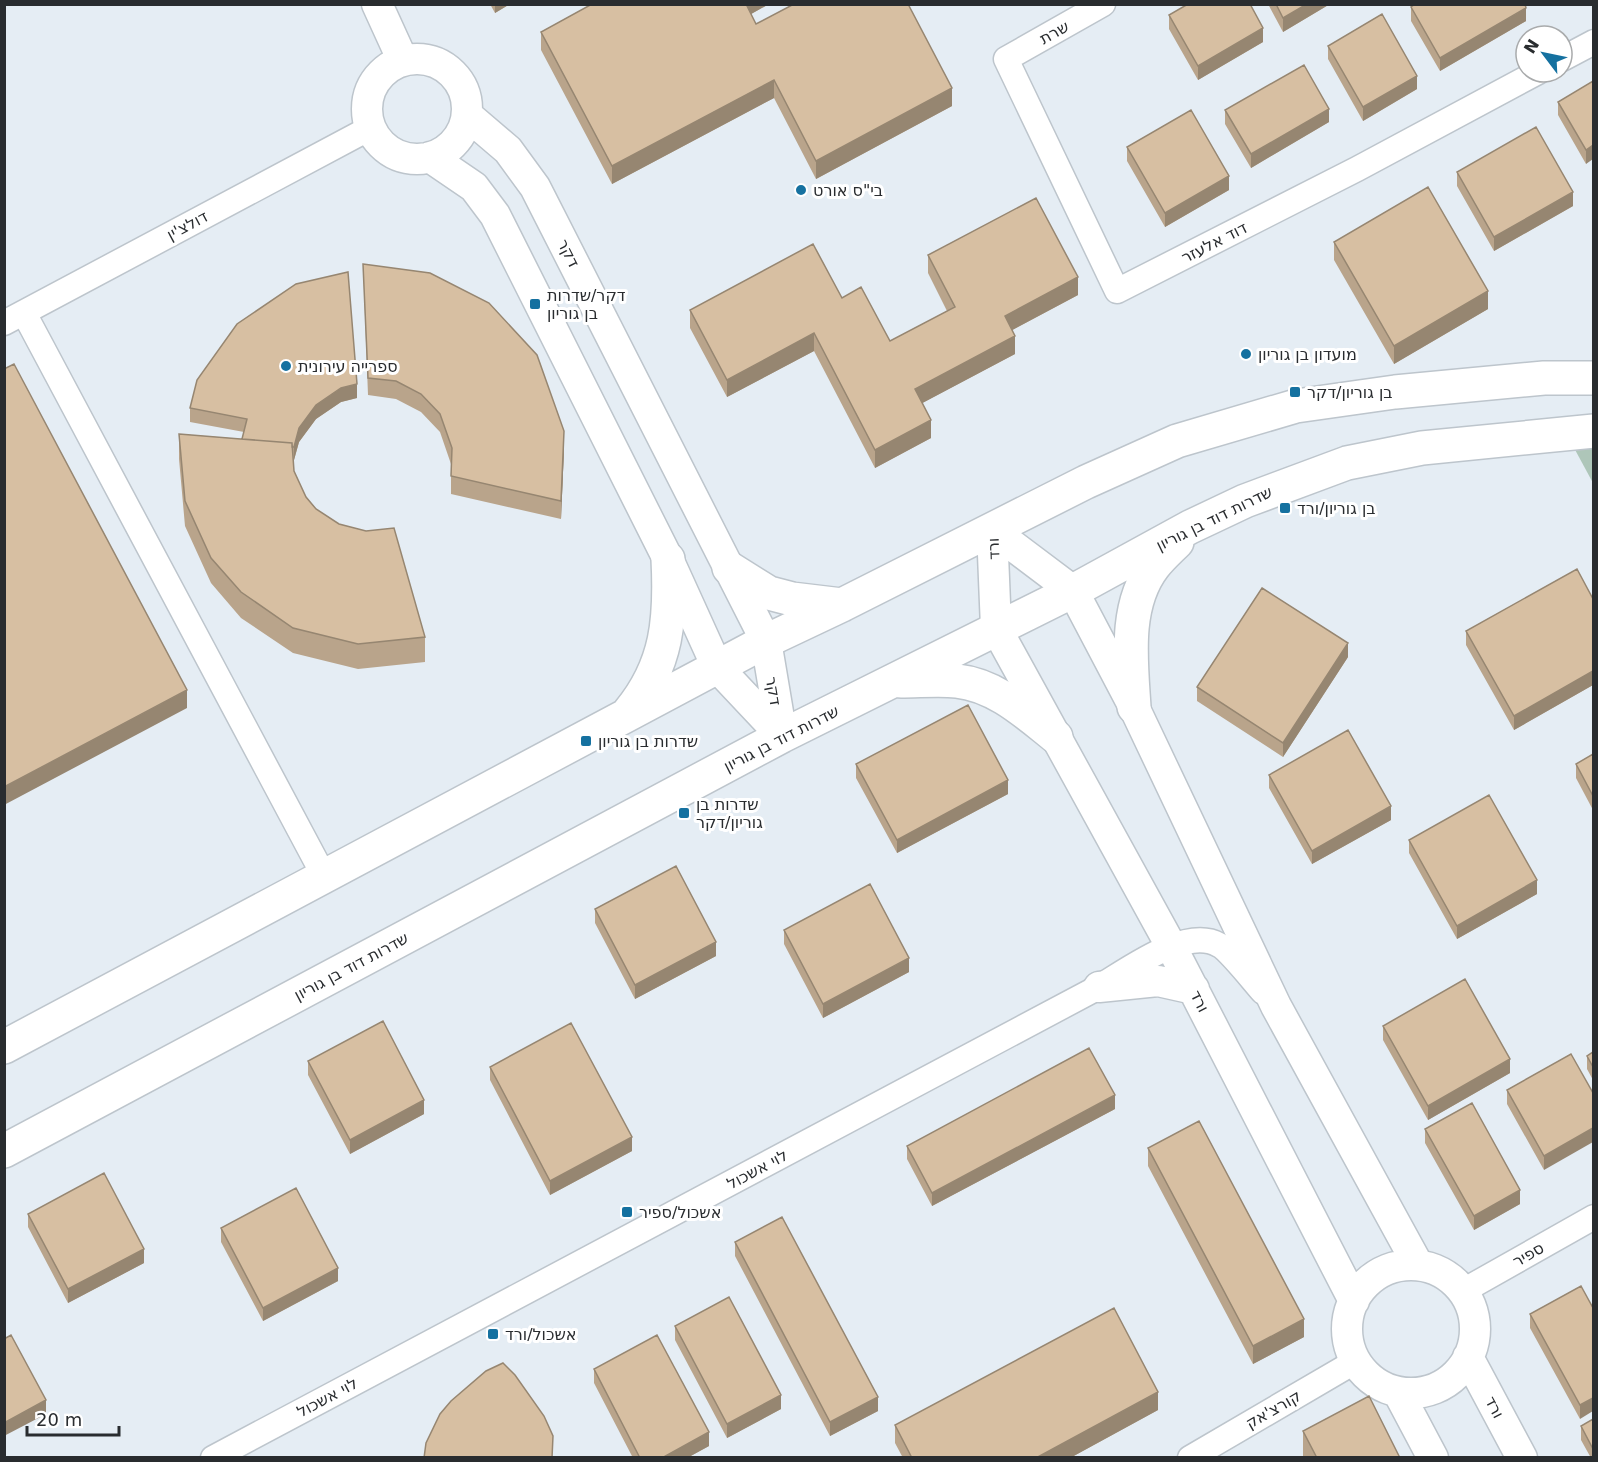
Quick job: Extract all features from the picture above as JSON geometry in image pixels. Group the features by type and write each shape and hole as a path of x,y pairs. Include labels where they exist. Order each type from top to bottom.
{"main road":[{"path":"4,1047 766,641 1086,482 1176,441 1296,406 1545,378 1593,378"},
{"name":"שדרות דוד בן גוריון","path":"4,1151 782,736 1073,591 1190,527 1245,501 1347,463 1422,448 1593,431"},
{"path":"1134,706 1131,635 1135,610 1153,567 1190,527"},
{"path":"626,716 644,694 659,662 667,632 670,598 668,559"},
{"path":"729,568 769,593 792,599 842,605"},
{"path":"894,681 958,681 978,686 1000,695 1056,737"}],"street":[{"path":"377,4 403,60"},
{"name":"שרת","path":"1006,59 1103,4"},
{"path":"1574,52 1593,42"},
{"path":"419,58 436,61 450,70 460,82 467,98 467,115 462,131 444,152 430,158 416,159 402,157 383,145 370,128 367,111 369,95 376,80 387,68 403,60 419,58"},
{"name":"דוד אלעזר","path":"1006,59 1117,291 1347,174 1516,84"},
{"name":"דקר","path":"467,115 508,150 535,187 729,568 766,641 782,736"},
{"name":"דולצ'ין","path":"14,318 370,128"},
{"name":"דקר","path":"430,158 474,187 495,214 668,559 717,667 782,736"},
{"path":"14,318 324,876"},
{"name":"ורד","path":"992,530 1073,591 1134,706 1276,1006 1418,1265"},
{"name":"ורד","path":"992,530 996,628 1172,946 1354,1301"},
{"name":"לוי אשכול","path":"213,1458 1172,946 1185,941 1201,939 1220,945 1276,1006"},
{"path":"1099,987 1158,981 1194,989"},
{"name":"ספיר","path":"1464,1291 1593,1217"},
{"path":"1418,1265 1436,1269 1451,1278 1464,1291 1472,1307 1475,1324 1474,1341 1468,1357 1456,1374 1439,1386 1419,1392 1398,1392 1366,1375 1356,1361 1347,1331 1349,1316 1354,1301 1365,1284 1380,1273 1398,1266 1418,1265"},
{"name":"ורד","path":"1468,1357 1522,1458"},
{"name":"קורצ'אק","path":"1190,1458 1356,1361"},
{"path":"1398,1392 1433,1458"}],"green space":[{"path":"1593,445 1593,483 1573,446"}],"building":[{"path":"592,4 746,4 756,24 794,4 908,4 952,88 816,161 774,80 612,166 541,32"},
{"path":"1188,4 1250,4 1263,28 1198,66 1169,15"},
{"path":"1276,4 1307,4 1283,18"},
{"path":"1415,4 1525,4 1526,8 1440,58 1411,7"},
{"path":"1382,14 1417,76 1363,107 1328,46"},
{"path":"1304,65 1329,109 1251,154 1225,110"},
{"path":"1593,81 1593,145 1586,150 1558,102"},
{"path":"1191,110 1229,176 1165,213 1127,147"},
{"path":"1536,127 1573,192 1494,237 1457,172"},
{"path":"1428,187 1488,291 1394,346 1334,242"},
{"path":"1036,198 1078,277 1005,316 1015,336 915,389 931,420 875,450 814,333 727,380 690,310 813,244 842,298 861,287 890,341 955,307 928,255"},
{"path":"363,264 430,273 489,303 537,355 564,431 561,501 451,476 452,448 440,414 421,394 396,381 368,378"},
{"name":"ספרייה עירונית","path":"348,272 357,384 341,388 316,405 299,428 294,447 292,443 242,439 247,419 190,408 197,380 237,324 296,284"},
{"path":"14,364 187,690 4,787 4,369"},
{"path":"179,434 292,443 294,471 306,497 316,509 339,524 366,531 394,528 425,637 358,644 293,628 241,592 211,558 185,501"},
{"path":"1577,569 1593,599 1593,671 1514,716 1466,631"},
{"path":"1262,588 1348,643 1283,743 1197,687"},
{"path":"968,705 1008,780 897,840 856,764"},
{"path":"1348,730 1391,806 1312,851 1269,775"},
{"path":"1593,754 1593,796 1576,764"},
{"path":"1489,795 1537,880 1457,926 1409,840"},
{"path":"676,866 716,942 635,985 595,909"},
{"path":"870,884 909,958 823,1004 784,930"},
{"path":"1465,979 1510,1059 1428,1106 1383,1026"},
{"path":"383,1021 424,1100 350,1140 308,1061"},
{"path":"571,1023 632,1137 550,1181 490,1067"},
{"path":"1089,1048 1115,1095 932,1193 907,1146"},
{"path":"1593,1052 1593,1067 1587,1056"},
{"path":"1571,1054 1593,1093 1593,1128 1544,1156 1507,1090"},
{"path":"1472,1103 1520,1190 1474,1216 1425,1129"},
{"path":"1199,1121 1304,1319 1253,1346 1148,1148"},
{"path":"104,1173 144,1249 68,1289 28,1214"},
{"path":"296,1188 338,1268 263,1308 221,1228"},
{"path":"782,1217 878,1397 830,1422 735,1242"},
{"path":"1581,1286 1593,1308 1593,1398 1580,1405 1530,1314"},
{"path":"729,1297 781,1395 727,1424 675,1326"},
{"path":"1114,1308 1158,1392 1036,1458 912,1458 895,1425"},
{"path":"11,1335 46,1400 4,1423 4,1339"},
{"path":"657,1335 709,1432 662,1458 640,1458 594,1369"},
{"path":"503,1363 515,1375 544,1416 553,1436 552,1458 424,1458 426,1443 440,1414 451,1401 486,1371"},
{"path":"1369,1396 1400,1458 1317,1458 1303,1431"},
{"path":"1593,1419 1593,1449 1581,1426"}],"place":[{"name":"בי\"ס אורט","path":"801,190"},
{"name":"דקר/שדרות בן גוריון","path":"535,304"},
{"name":"מועדון בן גוריון","path":"1246,354"},
{"name":"ספרייה עירונית","path":"286,366"},
{"name":"בן גוריון/דקר","path":"1295,392"},
{"name":"בן גוריון/ורד","path":"1285,508"},
{"name":"שדרות בן גוריון","path":"586,741"},
{"name":"שדרות בן גוריון/דקר","path":"684,813"},
{"name":"אשכול/ספיר","path":"627,1212"},
{"name":"אשכול/ורד","path":"493,1334"}]}
